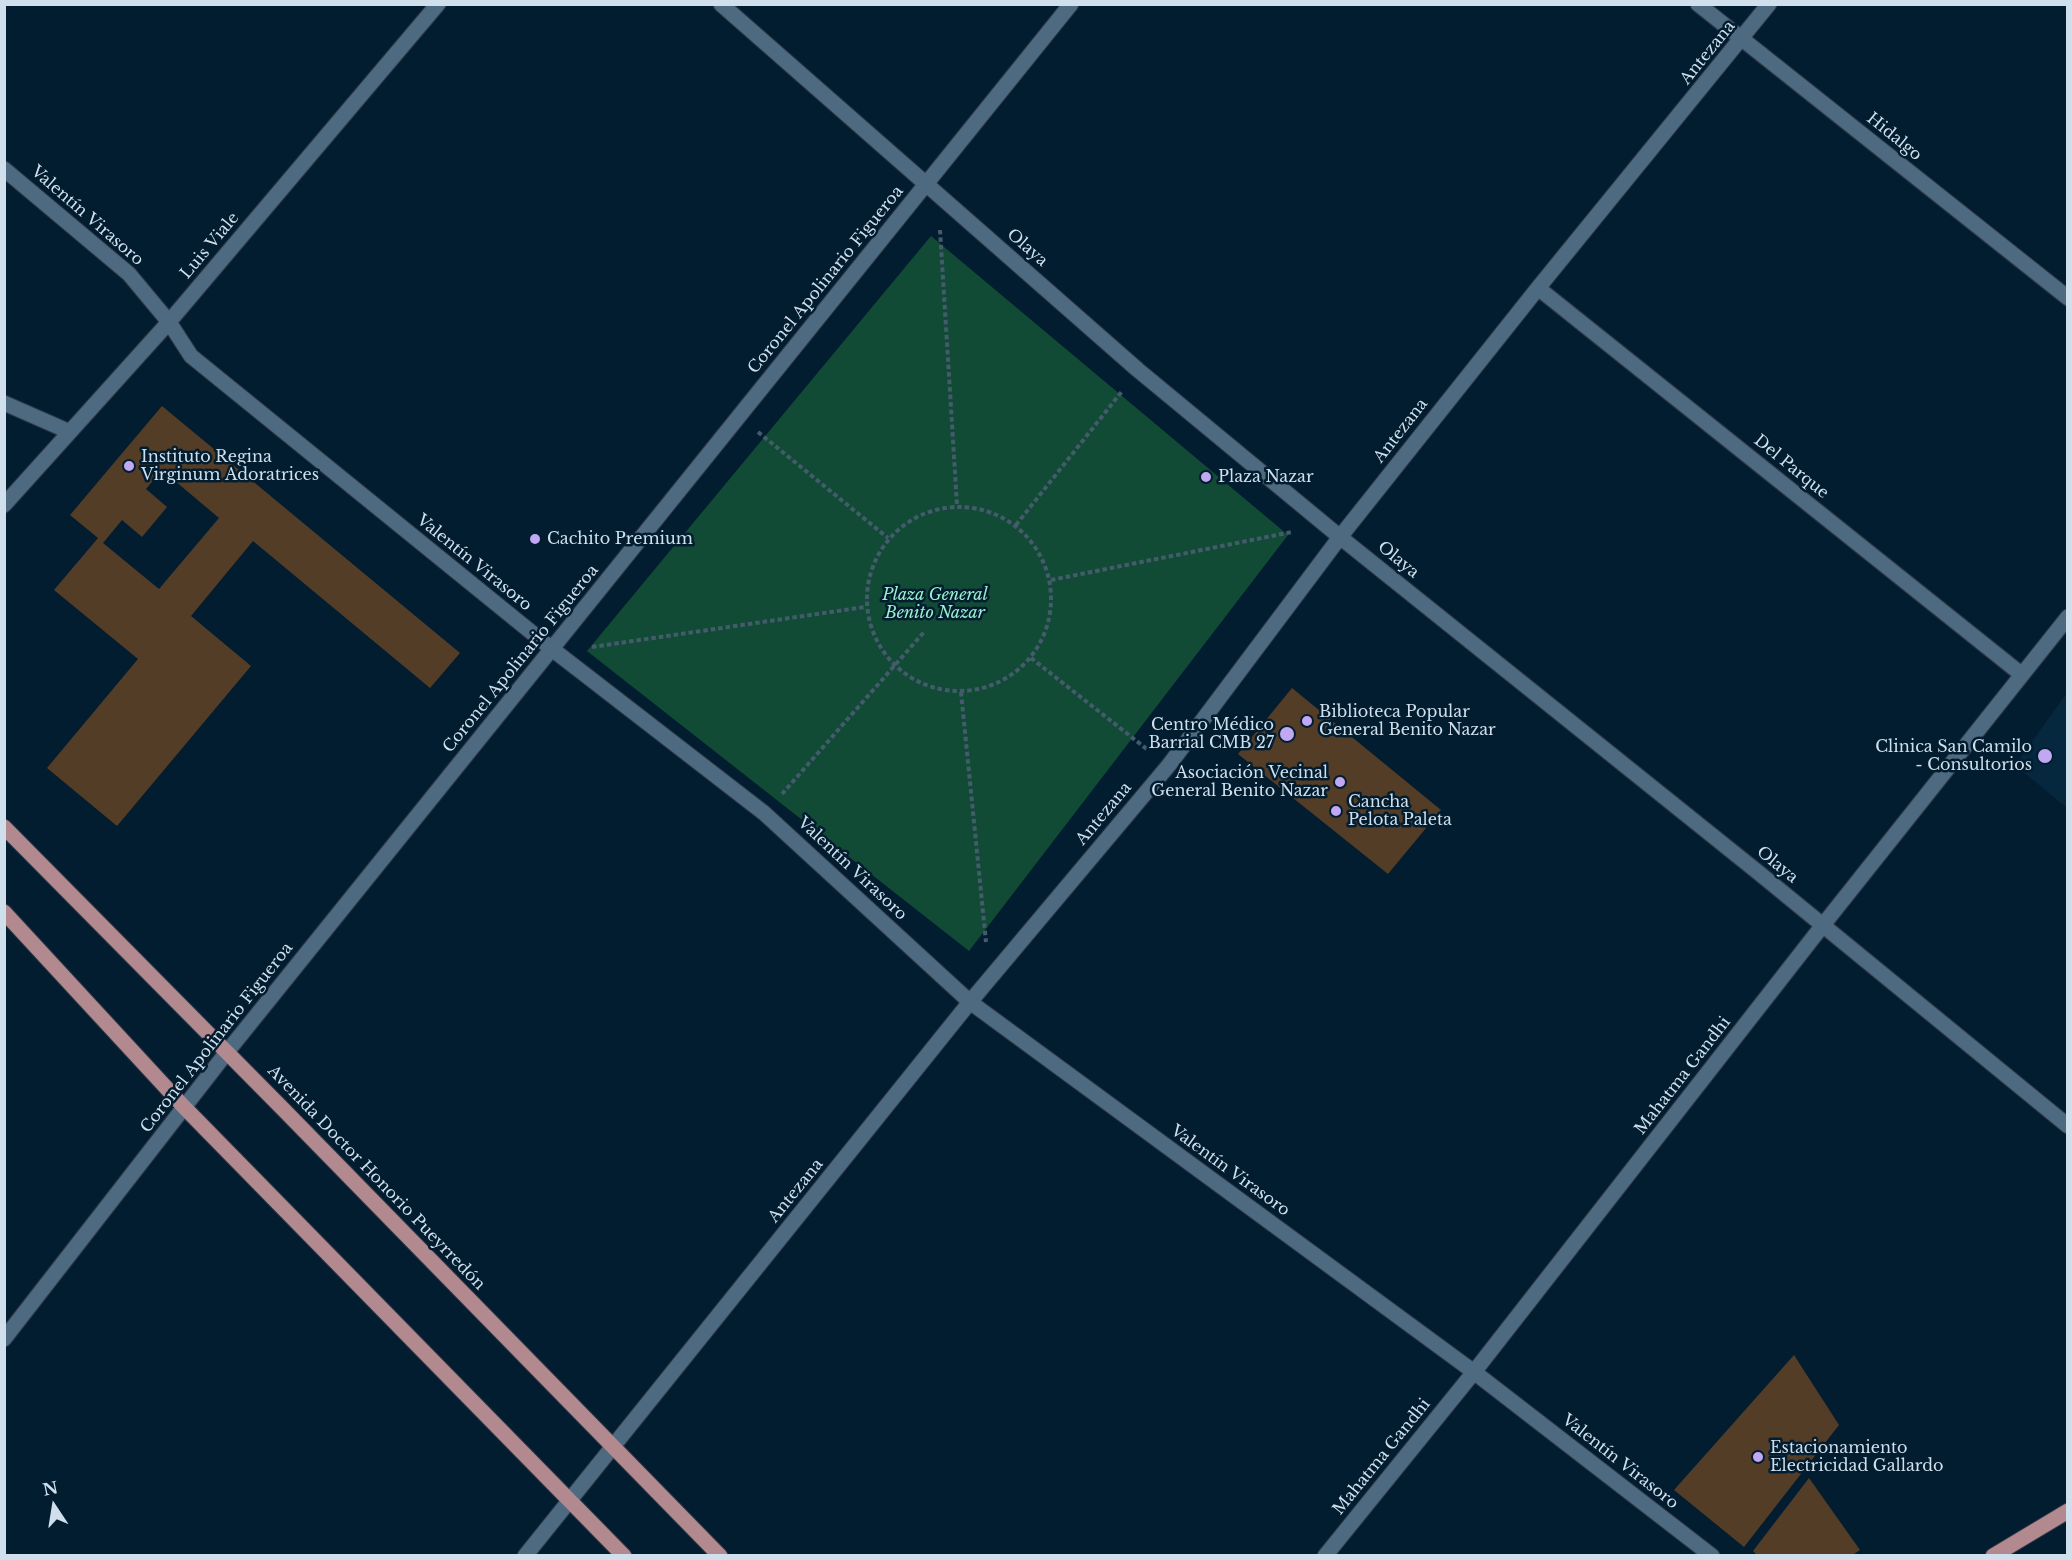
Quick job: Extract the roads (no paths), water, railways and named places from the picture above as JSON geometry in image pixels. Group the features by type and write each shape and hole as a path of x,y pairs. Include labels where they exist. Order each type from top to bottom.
{"main road":[{"name":"Avenida Doctor Honorio Pueyrredón","path":"4,827 720,1556"},
{"path":"4,912 184,1107 624,1556"},
{"path":"1993,1556 2067,1511"}],"street":[{"name":"Luis Viale","path":"4,505 169,322 438,4"},
{"name":"Olaya","path":"721,4 1138,370 1340,537 1823,925 2067,1126"},
{"name":"Coronel Apolinario Figueroa","path":"4,1339 227,1052 1071,4"},
{"name":"Hidalgo","path":"1698,4 2067,298"},
{"name":"Antezana","path":"525,1556 970,1002 1169,765 1340,537 1538,288 1743,39 1769,4"},
{"name":"Valentín Virasoro","path":"4,169 129,274 169,322 191,356 552,649 764,813 970,1002 1474,1372 1712,1556"},
{"name":"Del Parque","path":"1538,288 2021,674"},
{"path":"4,403 70,432"},
{"name":"Mahatma Gandhi","path":"1325,1556 1474,1372 2067,617"}],"place":[{"name":"Instituto Regina Virginum Adoratrices","path":"129,466"},
{"name":"Plaza Nazar","path":"1206,477"},
{"name":"Cachito Premium","path":"535,539"},
{"name":"Biblioteca Popular General Benito Nazar","path":"1307,721"},
{"name":"Centro Médico Barrial CMB 27","path":"1287,734"},
{"name":"Clinica San Camilo - Consultorios","path":"2045,756"},
{"name":"Asociación Vecinal General Benito Nazar","path":"1340,782"},
{"name":"Cancha Pelota Paleta","path":"1336,811"},
{"name":"Estacionamiento Electricidad Gallardo","path":"1758,1457"}],"park label":[{"name":"Plaza General Benito Nazar","path":"935,604"}]}
